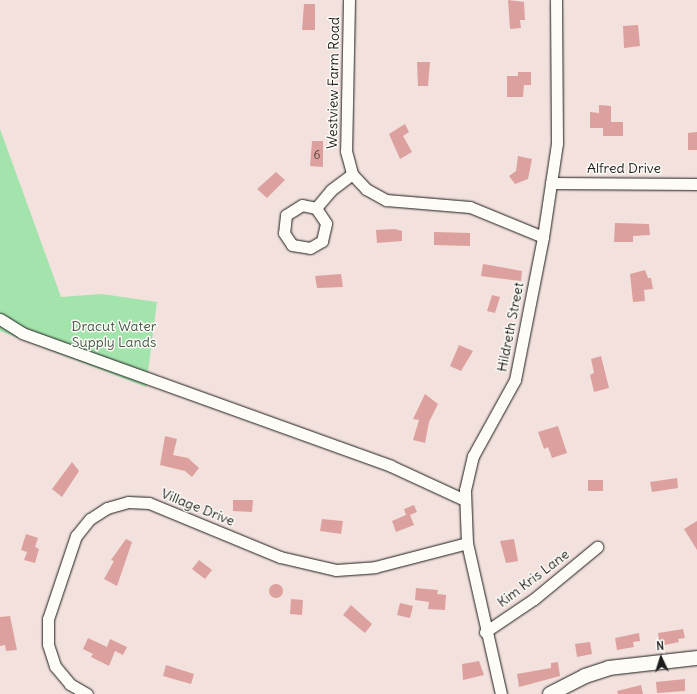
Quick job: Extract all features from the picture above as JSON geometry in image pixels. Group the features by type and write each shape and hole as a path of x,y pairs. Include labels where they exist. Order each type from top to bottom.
{"street":[{"name":"Westview Farm Road","path":"350,0 346,151 352,174 366,190 386,200 464,206 543,237"},
{"name":"Hildreth Street","path":"501,694 466,543 465,500 473,456 515,380 543,237 557,143 556,0"},
{"path":"316,208 331,190 352,174"},
{"name":"Alfred Drive","path":"551,183 697,184"},
{"path":"0,319 22,332 391,466 465,500"},
{"name":"Village Drive","path":"87,694 70,684 55,666 48,644 48,620 51,601 76,536 90,519 107,508 128,502 154,504 280,557 336,570 368,569 466,543"},
{"name":"Kim Kris Lane","path":"486,632 534,598 597,547"},
{"path":"550,694 585,676 609,668 697,658"}],"green space":[{"name":"Dracut Water Supply Lands","path":"0,129 61,297 102,294 157,302 146,387 0,331"}],"building":[{"path":"508,0 524,2 525,20 520,20 521,28 510,29"},
{"path":"304,4 315,4 315,30 302,30"},
{"path":"638,25 640,46 624,48 623,26"},
{"path":"417,62 430,62 428,86 418,86"},
{"path":"518,72 531,72 531,85 524,85 523,97 507,97 507,76 518,76"},
{"path":"599,105 611,106 611,122 623,122 623,136 603,136 603,128 590,128 590,112 599,113"},
{"path":"405,124 409,132 403,136 412,152 400,159 389,134"},
{"path":"697,132 697,150 688,150 688,133"},
{"path":"312,141 323,141 323,167 310,166"},
{"path":"518,156 532,159 528,179 515,184 509,176 516,171"},
{"path":"276,172 285,180 267,198 257,189"},
{"path":"615,223 649,224 650,235 633,236 633,242 614,242"},
{"path":"395,229 402,231 402,241 377,243 376,230"},
{"path":"434,232 470,233 470,246 434,245"},
{"path":"483,264 522,271 521,281 481,276"},
{"path":"645,270 648,278 651,278 653,289 644,290 645,301 633,302 630,274"},
{"path":"341,274 343,287 317,288 315,276"},
{"path":"492,295 500,297 495,313 487,311"},
{"path":"459,345 473,351 461,371 450,366"},
{"path":"601,356 609,388 594,392 590,375 594,373 591,359"},
{"path":"425,394 438,404 429,422 425,443 413,440 419,420 413,419"},
{"path":"558,426 567,453 552,458 548,447 544,449 538,432"},
{"path":"165,436 177,439 173,455 188,458 199,468 192,477 185,471 160,465"},
{"path":"72,462 79,471 62,497 52,489"},
{"path":"677,478 678,488 652,492 650,482"},
{"path":"588,480 603,480 603,491 588,491"},
{"path":"233,500 253,500 252,512 233,511"},
{"path":"414,505 417,512 410,515 414,525 396,532 392,521 406,515 404,509"},
{"path":"322,519 343,521 341,534 320,531"},
{"path":"697,521 697,550 684,529"},
{"path":"26,534 38,538 35,547 39,549 35,563 24,560 27,552 21,550"},
{"path":"126,539 132,542 117,586 104,579 114,561 111,560"},
{"path":"514,539 518,561 506,563 500,541"},
{"path":"199,560 212,570 205,579 192,569"},
{"path":"276,584 281,586 283,591 281,596 276,598 271,596 269,591 271,586"},
{"path":"416,588 438,590 437,594 446,595 445,610 428,609 429,602 415,600"},
{"path":"291,599 303,600 302,615 290,614"},
{"path":"400,603 413,606 410,618 397,615"},
{"path":"351,605 372,624 365,633 343,615"},
{"path":"10,616 17,650 6,651 5,645 0,646 0,617"},
{"path":"683,629 685,638 678,639 679,642 660,646 658,633"},
{"path":"639,633 640,641 633,642 634,647 617,650 615,638"},
{"path":"88,638 107,647 110,639 127,647 123,655 115,651 109,666 91,657 93,654 83,649"},
{"path":"590,642 592,654 577,657 575,644"},
{"path":"479,661 484,675 463,680 462,664"},
{"path":"558,662 560,676 519,687 517,674 551,668 551,663"},
{"path":"166,665 194,674 191,684 163,676"},
{"path":"685,679 685,691 657,693 656,682"},
{"path":"641,685 643,694 618,694 617,691"}]}
